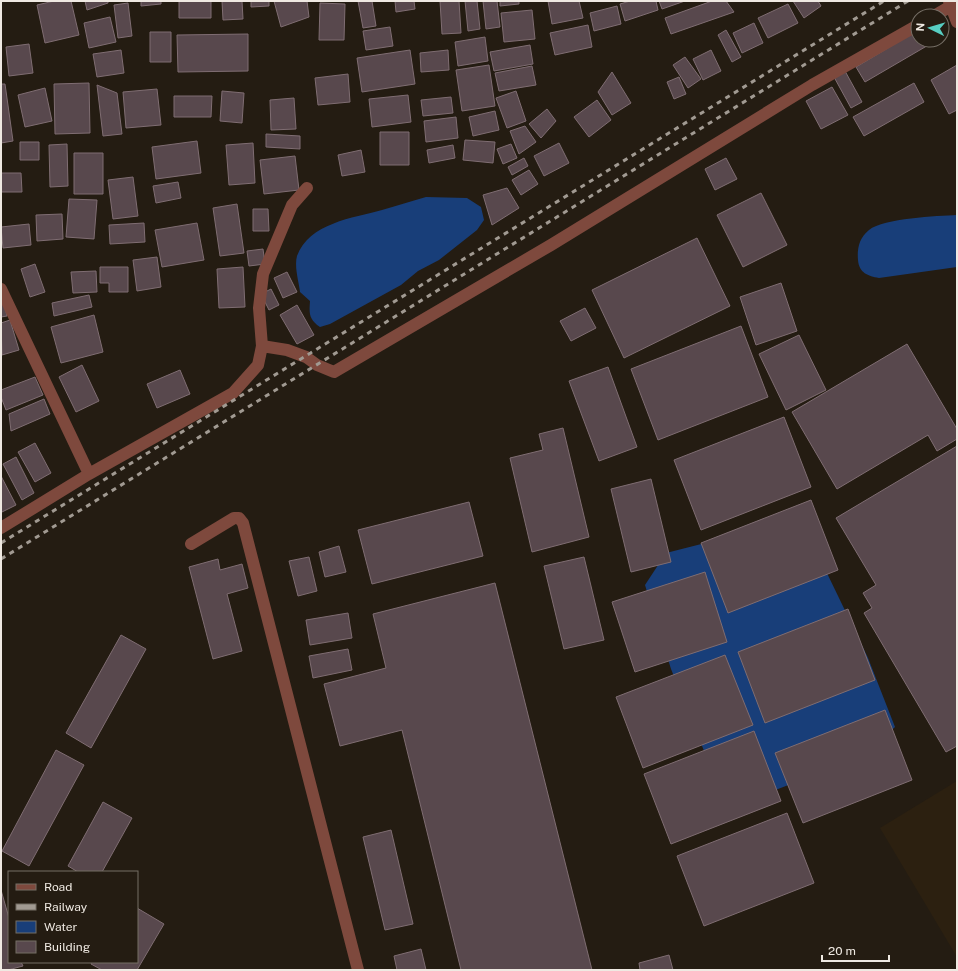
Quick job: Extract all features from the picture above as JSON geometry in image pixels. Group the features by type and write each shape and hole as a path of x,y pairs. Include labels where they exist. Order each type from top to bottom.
{"street":[{"path":"950,4 957,22"},
{"path":"262,346 287,350 306,357 317,365 334,372 551,245 812,85 910,30"},
{"path":"1,528 89,474 233,393 258,365 262,346 259,308 263,274 292,205 307,188"},
{"path":"1,289 89,474"},
{"path":"191,544 234,518 239,518 243,524 358,970"}],"shaded area":[{"path":"957,781 957,957 880,828"}],"water":[{"path":"426,197 467,198 481,207 484,220 477,230 439,260 418,271 401,285 330,324 320,327 316,324 310,316 310,301 300,292 297,274 296,260 303,245 311,236 333,224"},
{"path":"957,215 957,267 879,278 868,275 860,268 858,256 859,244 866,233 876,226 911,218"},
{"path":"810,538 868,658 895,727 865,755 773,791 717,783 671,669 645,585 666,553 721,539"}],"building":[{"path":"54,1 71,1 79,35 45,43 37,5"},
{"path":"85,1 108,1 108,3 87,10"},
{"path":"141,1 161,1 161,4 141,6"},
{"path":"179,1 211,1 211,18 179,18"},
{"path":"222,1 242,1 243,19 223,20"},
{"path":"251,1 269,1 269,6 251,7"},
{"path":"274,1 307,1 309,17 281,27"},
{"path":"358,1 372,1 376,26 363,28"},
{"path":"395,1 414,1 415,9 396,12"},
{"path":"440,1 459,1 461,33 442,34"},
{"path":"465,1 477,1 480,29 468,31"},
{"path":"483,1 497,1 500,27 486,29"},
{"path":"500,1 519,1 519,4 500,6"},
{"path":"548,1 579,1 583,18 552,24"},
{"path":"630,1 656,1 658,10 625,21 620,4"},
{"path":"659,1 685,1 662,9"},
{"path":"712,1 726,1 734,12 671,34 665,18"},
{"path":"793,1 818,1 821,6 804,18"},
{"path":"128,3 132,36 118,38 114,5"},
{"path":"320,3 345,4 344,40 319,40"},
{"path":"788,4 798,23 768,38 758,18"},
{"path":"617,6 621,24 594,31 590,13"},
{"path":"532,10 535,39 504,42 501,13"},
{"path":"110,17 116,42 89,48 84,23"},
{"path":"754,23 763,43 742,53 733,33"},
{"path":"588,25 592,47 555,55 550,33"},
{"path":"390,27 393,46 366,50 363,31"},
{"path":"726,30 741,57 732,62 718,35"},
{"path":"150,32 171,32 171,62 150,62"},
{"path":"248,34 248,71 178,72 177,35"},
{"path":"910,35 910,48 923,48 865,82 856,67"},
{"path":"485,37 488,61 458,66 455,42"},
{"path":"29,44 33,73 9,76 6,47"},
{"path":"530,45 533,64 494,71 490,52"},
{"path":"121,50 124,73 97,77 93,54"},
{"path":"410,50 415,84 362,92 357,58"},
{"path":"448,50 449,70 421,72 420,53"},
{"path":"711,50 721,71 703,80 693,59"},
{"path":"685,57 701,79 688,88 673,65"},
{"path":"489,65 495,106 462,111 456,70"},
{"path":"957,65 957,110 949,114 931,80"},
{"path":"532,66 536,85 499,91 495,73"},
{"path":"845,71 862,102 851,108 834,77"},
{"path":"612,72 631,103 612,115 598,92"},
{"path":"348,74 350,102 318,105 315,78"},
{"path":"679,77 686,94 674,99 667,82"},
{"path":"89,83 90,133 55,134 54,84"},
{"path":"914,83 924,102 864,136 853,117"},
{"path":"1,84 5,84 13,141 1,143"},
{"path":"97,85 117,93 122,134 103,136"},
{"path":"832,87 848,115 821,129 806,101"},
{"path":"45,88 52,121 25,127 18,95"},
{"path":"157,89 161,125 126,128 123,92"},
{"path":"222,91 244,93 242,123 220,121"},
{"path":"516,91 526,121 507,128 496,98"},
{"path":"408,95 411,122 372,127 369,99"},
{"path":"174,96 212,96 211,117 174,117"},
{"path":"451,97 453,113 423,116 421,100"},
{"path":"294,98 296,129 271,130 270,100"},
{"path":"597,100 611,120 589,137 574,117"},
{"path":"547,109 556,121 541,138 529,124"},
{"path":"495,111 499,130 473,136 469,117"},
{"path":"456,117 458,138 426,142 424,121"},
{"path":"525,126 536,142 519,154 510,131"},
{"path":"380,132 409,132 409,165 380,165"},
{"path":"266,134 300,136 300,149 266,147"},
{"path":"465,140 495,142 493,163 463,160"},
{"path":"197,141 201,173 156,179 152,147"},
{"path":"20,142 39,142 39,160 20,160"},
{"path":"253,143 255,183 229,185 226,145"},
{"path":"559,143 569,163 544,176 534,156"},
{"path":"67,144 68,186 50,187 49,145"},
{"path":"511,144 517,158 503,164 497,149"},
{"path":"453,145 455,158 429,163 427,150"},
{"path":"361,150 365,172 342,176 338,155"},
{"path":"74,153 103,153 103,194 74,194"},
{"path":"295,156 299,190 264,194 260,160"},
{"path":"524,158 528,166 512,175 508,167"},
{"path":"726,158 737,179 715,190 705,169"},
{"path":"529,170 538,184 521,195 512,180"},
{"path":"1,173 21,173 22,192 1,192"},
{"path":"133,177 138,216 113,219 108,180"},
{"path":"178,182 181,198 156,203 153,186"},
{"path":"507,188 519,208 492,225 483,195"},
{"path":"761,193 787,245 743,267 717,215"},
{"path":"69,199 97,200 94,239 66,237"},
{"path":"237,204 244,253 220,256 213,208"},
{"path":"253,209 268,209 269,231 253,231"},
{"path":"62,214 63,239 37,241 36,215"},
{"path":"144,223 145,242 110,244 109,225"},
{"path":"197,223 204,260 162,267 155,230"},
{"path":"29,224 31,245 3,248 1,227"},
{"path":"697,238 730,306 624,358 592,290"},
{"path":"263,249 265,264 249,266 247,251"},
{"path":"157,257 161,287 137,291 133,260"},
{"path":"35,264 45,292 30,297 21,269"},
{"path":"100,267 128,267 128,292 109,292 109,283 100,283"},
{"path":"243,267 245,307 219,308 217,269"},
{"path":"96,271 97,292 73,293 71,272"},
{"path":"287,272 297,292 283,298 274,278"},
{"path":"781,283 797,331 756,345 740,297"},
{"path":"271,289 279,305 269,310 261,294"},
{"path":"89,295 92,307 54,316 52,303"},
{"path":"1,298 3,298 7,316 1,317"},
{"path":"297,305 314,335 297,344 280,315"},
{"path":"585,308 596,328 571,341 560,321"},
{"path":"94,315 103,352 61,363 51,327"},
{"path":"10,320 19,350 2,355 1,323"},
{"path":"741,326 768,397 658,440 631,369"},
{"path":"799,335 826,390 786,410 759,354"},
{"path":"907,344 957,429 957,439 937,451 928,435 837,489 792,412"},
{"path":"82,365 99,401 76,412 59,377"},
{"path":"608,367 637,447 599,461 569,381"},
{"path":"180,370 190,394 157,408 147,384"},
{"path":"35,377 43,395 6,410 1,397 1,390"},
{"path":"44,399 50,414 11,431 9,414"},
{"path":"784,417 811,487 701,530 674,460"},
{"path":"563,428 589,537 532,552 510,458 543,450 539,434"},
{"path":"35,443 51,473 35,482 18,452"},
{"path":"957,446 957,746 946,752 864,613 872,608 863,593 876,585 836,518"},
{"path":"16,457 34,493 22,500 3,464"},
{"path":"1,476 16,505 2,512 1,510"},
{"path":"651,479 671,562 631,572 611,489"},
{"path":"811,500 838,570 728,613 701,543"},
{"path":"469,502 483,556 372,584 358,530"},
{"path":"339,546 346,572 325,577 319,552"},
{"path":"309,557 317,591 298,596 289,561"},
{"path":"584,557 604,640 564,649 544,566"},
{"path":"218,559 220,570 242,564 248,588 227,594 242,651 213,659 189,567"},
{"path":"705,572 727,642 635,672 612,602"},
{"path":"495,583 592,970 461,970 402,730 340,746 324,684 386,668 373,614"},
{"path":"848,609 875,680 765,723 738,652"},
{"path":"348,613 352,638 310,645 306,620"},
{"path":"121,635 146,649 91,748 66,733"},
{"path":"348,649 352,670 313,678 309,656"},
{"path":"725,655 753,725 643,768 616,697"},
{"path":"885,710 912,780 803,823 775,753"},
{"path":"754,731 781,801 671,844 644,774"},
{"path":"56,750 84,765 29,866 2,851"},
{"path":"103,802 132,818 103,871 76,871 68,866"},
{"path":"787,813 814,883 704,926 677,856"},
{"path":"391,830 413,924 385,930 363,837"},
{"path":"1,890 8,914 8,963 22,963 23,966 8,970 1,970"},
{"path":"138,909 164,924 137,970 102,970 91,964 138,963"},
{"path":"421,949 426,970 397,970 394,956"},
{"path":"669,955 673,970 640,970 639,963"}],"railway":[{"path":"1,543 884,1"},
{"path":"1,559 908,1"}]}
